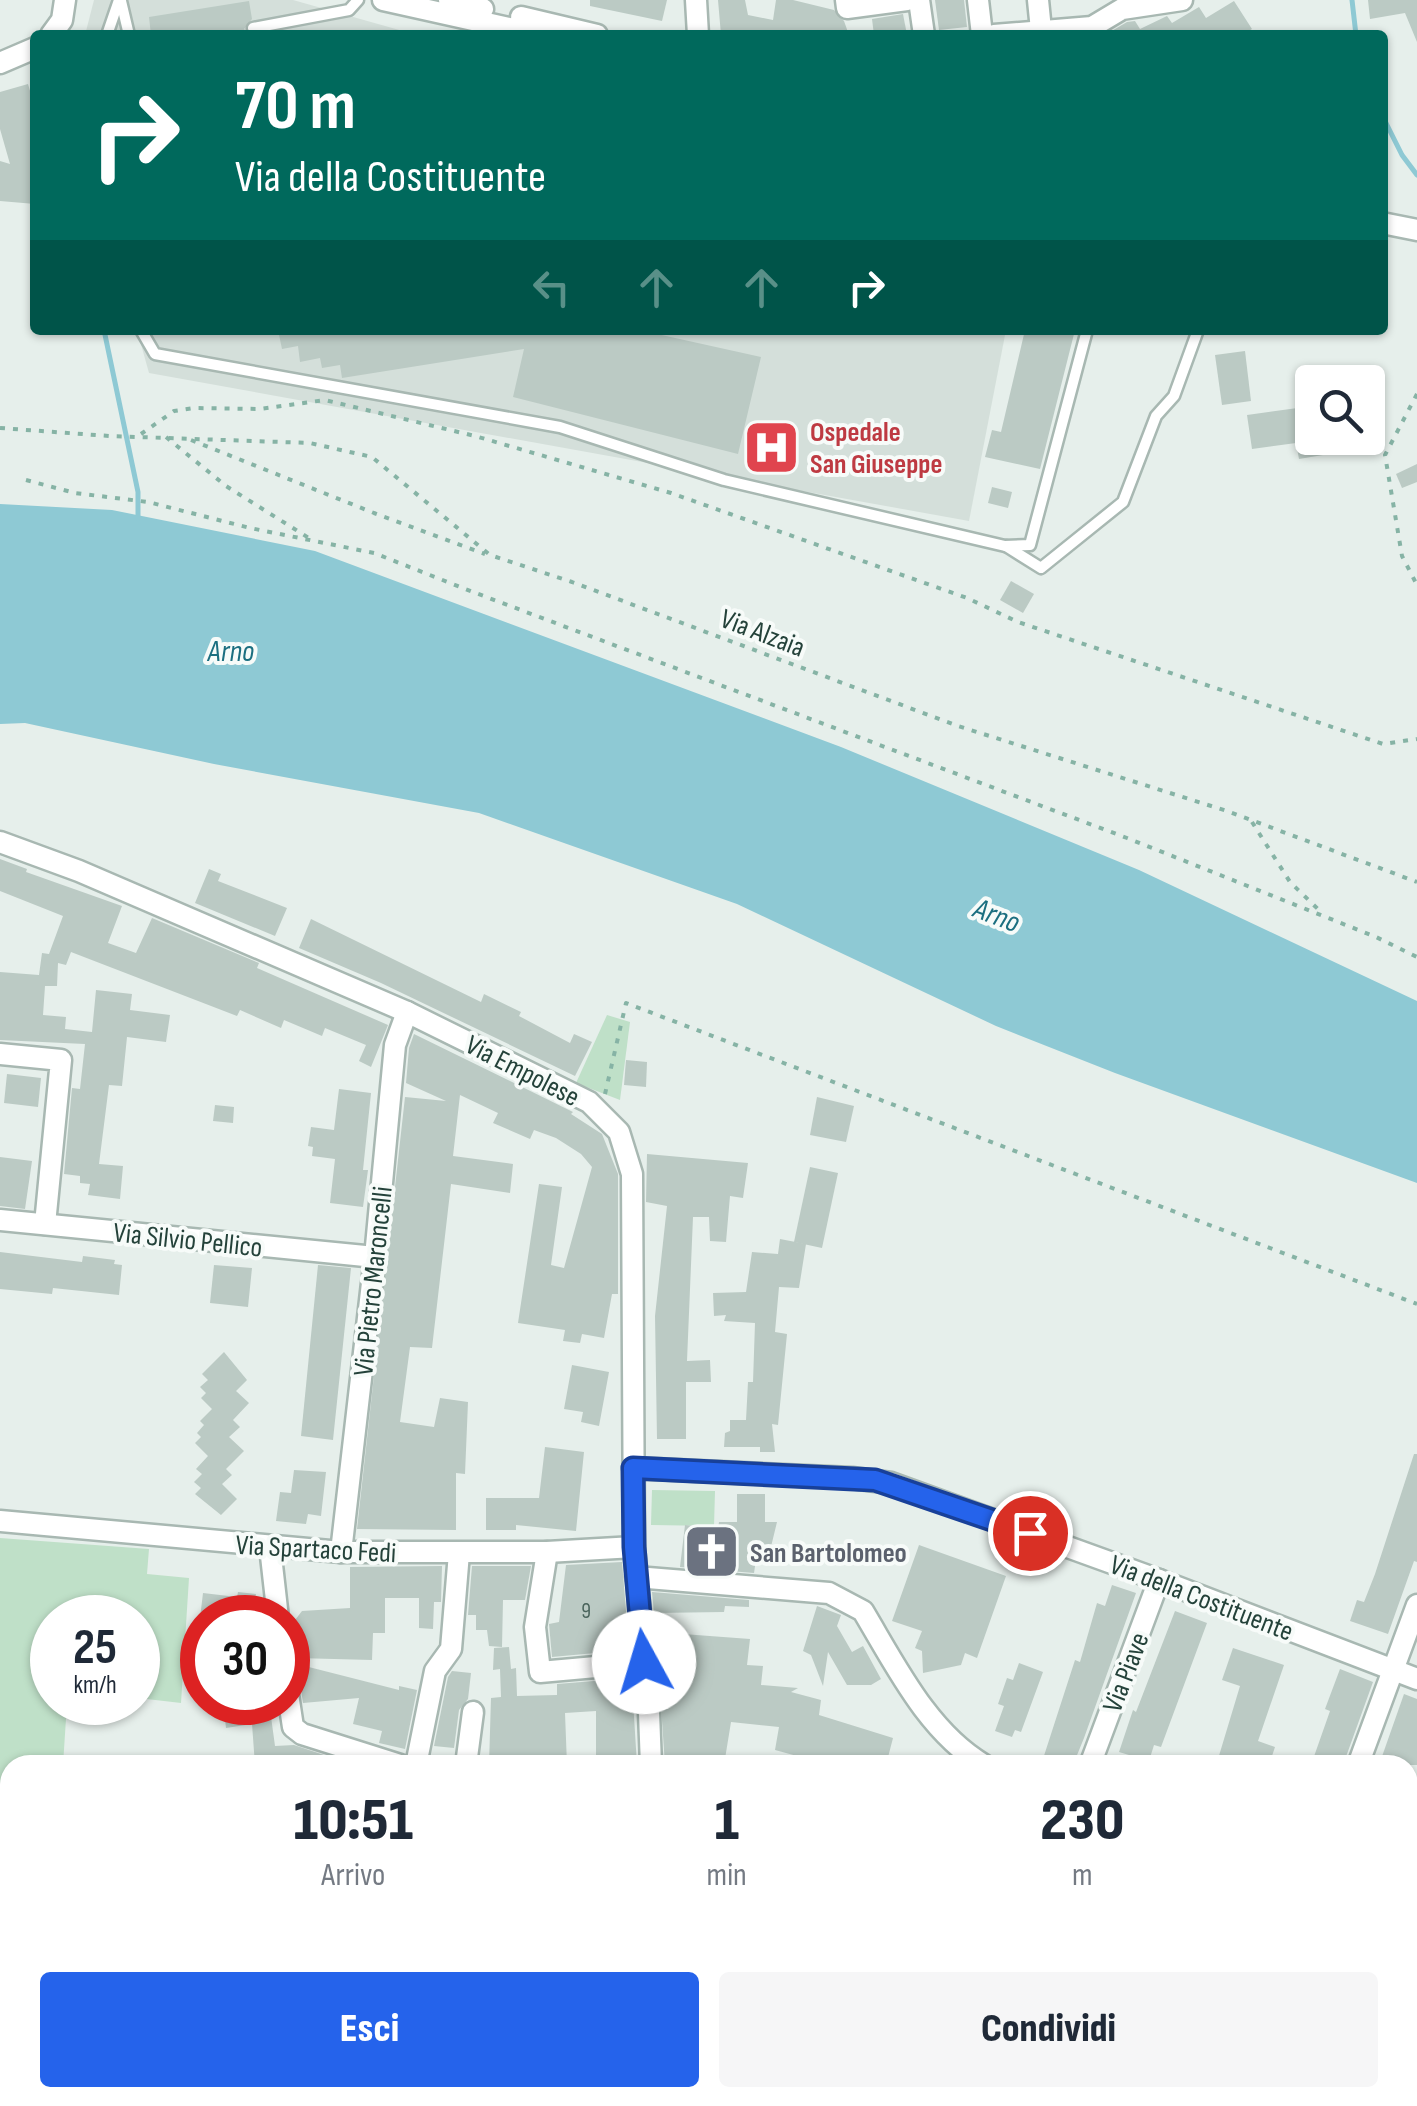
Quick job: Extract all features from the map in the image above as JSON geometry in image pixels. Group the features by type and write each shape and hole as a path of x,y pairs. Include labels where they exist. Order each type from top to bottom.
{"street":[{"path":"54,30 62,20 65,0"},
{"path":"383,0 518,30"},
{"path":"450,0 490,5 579,30"},
{"path":"696,0 698,30"},
{"path":"846,0 847,8 907,0"},
{"path":"920,0 923,30"},
{"path":"978,0 981,30"},
{"path":"1038,0 1041,30"},
{"path":"1073,30 1092,26 1122,9 1182,0"},
{"path":"0,63 30,50"},
{"path":"1388,226 1414,230"},
{"name":"Via Empolese","path":"0,842 78,871 407,1012 589,1102 619,1132 632,1174 636,1577 633,1663 649,1755"},
{"name":"Via Pietro Maroncelli","path":"340,1552 376,1257 395,1045 407,1012"},
{"path":"0,1054 61,1060 45,1224"},
{"name":"Via Silvio Pellico","path":"0,1220 376,1257"},
{"name":"Via della Costituente","path":"633,1468 875,1480 1160,1580 1417,1679"},
{"name":"Via Spartaco Fedi","path":"0,1521 340,1552 548,1552 634,1547"},
{"path":"270,1547 275,1595"},
{"path":"548,1552 535,1627 540,1672 633,1663"},
{"path":"418,1755 434,1671 451,1649 458,1553"},
{"path":"636,1577 829,1593 852,1602 863,1611 941,1732 968,1755"},
{"name":"Via Piave","path":"1094,1755 1160,1580"},
{"path":"1362,1755 1417,1605"},
{"path":"467,1755 473,1712"},
{"path":"294,1725 302,1734 368,1755"}],"lane":[{"path":"109,30 120,0"},
{"path":"120,0 128,30"},
{"path":"253,28 349,10 358,0"},
{"path":"144,335 155,354 560,427 724,480 1005,546 1030,545 1085,335"},
{"path":"1005,546 1041,568 1123,502 1156,416 1174,396 1196,335"}],"path":[{"path":"1417,394 1386,455 1402,556 1417,585"},
{"path":"141,434 174,411 260,409 325,400 456,431 671,493 967,598 1018,622 1383,744 1417,739"},
{"name":"Via Alzaia","path":"0,428 310,443 372,457 490,555 958,726 1251,820 1417,882"},
{"path":"166,437 226,486 316,543"},
{"path":"187,438 374,514 490,555"},
{"path":"26,480 144,502 408,564 473,592 1092,824 1325,916 1417,957"},
{"path":"1251,820 1290,882 1325,916"},
{"path":"600,1114 626,1002 1417,1304"}],"shaded area":[{"path":"94,0 293,0 399,30 86,30"},
{"name":"Ospedale San Giuseppe","path":"138,335 1005,335 969,521 149,373"}],"green space":[{"path":"607,1015 630,1022 620,1100 576,1083"},
{"path":"652,1490 715,1491 714,1526 651,1525"},
{"path":"0,1538 149,1549 147,1574 189,1578 188,1595 180,1595 180,1703 160,1701 160,1595 30,1595 30,1725 66,1725 64,1755 0,1755"}],"water":[{"name":"Arno","path":"0,504 112,510 315,551 841,747 1139,870 1417,1001 1417,1183 996,1026 737,904 479,813 214,764 25,723 0,724"}],"building":[{"path":"590,0 667,0 662,21 590,6"},
{"path":"718,0 745,0 748,15 773,20 776,0 793,0 834,10 847,30 721,30"},
{"path":"935,0 964,0 967,27 939,30"},
{"path":"1368,0 1417,0 1417,42 1405,13 1370,19"},
{"path":"249,1 252,19 245,30 150,30 149,17"},
{"path":"1234,1 1252,29 1113,30 1135,21 1140,29 1167,16 1172,23 1199,7 1206,18"},
{"path":"903,14 906,30 873,30 872,19"},
{"path":"28,84 30,91 30,204 0,201 0,161 10,164 0,129 0,92"},
{"path":"279,335 662,335 761,357 738,454 513,397 524,349 342,378 340,365 322,368 320,358 300,362 298,346 282,349"},
{"path":"1024,335 1074,335 1040,469 985,457 992,430 1001,432"},
{"path":"1245,351 1251,401 1222,405 1215,355"},
{"path":"1295,408 1295,443 1252,449 1247,415"},
{"path":"1417,464 1417,482 1402,488 1396,474"},
{"path":"992,487 1012,492 1008,508 988,503"},
{"path":"1011,581 1034,594 1023,613 1000,600"},
{"path":"0,859 122,906 108,943 136,953 152,918 259,963 257,968 388,1025 371,1067 359,1061 366,1045 325,1028 322,1036 284,1020 281,1028 240,1010 237,1016 71,952 66,965 58,963 57,986 45,986 43,1015 66,1017 65,1029 92,1032 96,990 132,994 130,1010 170,1015 166,1042 127,1037 122,1086 109,1085 99,1164 123,1166 120,1199 88,1195 90,1184 80,1183 80,1176 64,1174 72,1088 80,1089 85,1044 0,1040 0,972 39,975 42,953 49,954 63,916 0,891"},
{"path":"209,869 221,874 218,881 287,908 275,936 195,903"},
{"path":"311,919 481,1002 484,994 570,1043 574,1034 592,1042 575,1076 299,948"},
{"path":"414,1034 573,1112 602,1134 618,1174 618,1294 612,1294 604,1338 582,1334 580,1343 563,1341 565,1330 518,1323 539,1184 562,1187 551,1265 564,1268 592,1167 581,1154 556,1138 534,1130 530,1139 493,1123 498,1113 460,1095 453,1156 513,1164 510,1193 451,1184 432,1348 410,1347 400,1422 434,1427 440,1398 468,1402 465,1474 456,1473 456,1530 357,1529 405,1097 446,1101 406,1083"},
{"path":"626,1060 647,1062 646,1087 624,1085"},
{"path":"7,1074 41,1078 38,1107 4,1103"},
{"path":"339,1089 371,1093 363,1207 330,1203 335,1159 312,1156 313,1147 308,1146 311,1127 334,1130"},
{"path":"817,1097 854,1106 846,1142 810,1135"},
{"path":"215,1105 234,1107 233,1123 213,1121"},
{"path":"647,1154 748,1163 743,1198 730,1196 726,1242 710,1241 709,1217 693,1217 687,1361 710,1360 711,1382 686,1382 686,1439 657,1439 655,1316 667,1206 646,1202"},
{"path":"0,1157 32,1161 25,1209 0,1206"},
{"path":"810,1167 838,1173 822,1248 794,1242"},
{"path":"780,1239 806,1244 799,1288 779,1287 775,1332 787,1334 778,1425 772,1424 775,1452 760,1452 760,1447 724,1447 730,1420 746,1420 748,1382 753,1382 755,1323 724,1321 726,1315 714,1316 713,1293 746,1292 752,1252 778,1254"},
{"path":"0,1252 82,1262 83,1256 115,1260 114,1264 122,1265 119,1295 53,1288 52,1294 0,1289"},
{"path":"214,1265 252,1268 248,1307 210,1303"},
{"path":"318,1265 351,1268 333,1440 301,1436"},
{"path":"224,1352 247,1380 236,1391 249,1403 233,1420 240,1427 229,1437 244,1451 226,1469 232,1475 222,1484 237,1499 221,1515 195,1494 201,1488 194,1482 202,1474 196,1469 208,1456 195,1443 201,1437 197,1433 204,1425 200,1421 212,1409 201,1398 206,1393 200,1387 208,1380 202,1374"},
{"path":"572,1365 609,1372 599,1426 581,1422 583,1412 564,1409"},
{"path":"545,1447 584,1452 576,1531 516,1525 516,1530 486,1530 486,1498 539,1498"},
{"path":"1414,1454 1417,1562 1414,1561 1388,1634 1350,1621 1357,1600 1364,1602 1375,1574"},
{"path":"294,1470 326,1472 321,1516 308,1514 306,1524 276,1521 280,1492 291,1493"},
{"path":"737,1494 765,1494 765,1522 777,1522 769,1555 757,1553 754,1573 680,1567 685,1525 718,1529 719,1522 737,1522"},
{"path":"919,1545 1006,1576 977,1658 965,1653 961,1665 923,1673 922,1651 915,1648 922,1631 892,1621"},
{"path":"622,1562 630,1660 617,1651 552,1657 549,1624 559,1622 566,1565"},
{"path":"442,1566 441,1602 434,1602 433,1629 419,1628 419,1598 385,1598 385,1633 373,1633 372,1660 310,1658 310,1610 350,1608 350,1567"},
{"path":"472,1566 531,1566 525,1600 503,1600 502,1647 489,1646 487,1630 476,1630 476,1615 468,1615"},
{"path":"1112,1585 1136,1593 1077,1755 1044,1755 1075,1660 1080,1662 1097,1603 1105,1606"},
{"path":"652,1592 749,1600 749,1607 725,1606 724,1612 654,1613"},
{"path":"817,1606 841,1615 837,1626 852,1652 863,1646 881,1679 871,1685 847,1685 828,1652 823,1686 811,1655 803,1651"},
{"path":"1175,1611 1207,1623 1161,1747 1154,1745 1151,1755 1119,1752 1133,1710 1136,1712"},
{"path":"656,1632 750,1639 747,1665 763,1666 761,1685 798,1688 791,1692 821,1700 819,1715 893,1738 889,1755 793,1755 775,1750 779,1727 731,1722 726,1755 664,1755"},
{"path":"509,1647 511,1669 516,1668 517,1696 557,1695 557,1684 619,1679 627,1676 631,1668 636,1755 596,1755 596,1711 565,1713 567,1755 489,1755 491,1698 501,1697 500,1669 493,1670 494,1648"},
{"path":"1233,1648 1284,1665 1258,1741 1275,1747 1272,1755 1219,1755 1240,1686 1222,1680"},
{"path":"1019,1663 1043,1672 1021,1732 1015,1730 1012,1737 995,1731 1004,1706 998,1704 1007,1678 1013,1680"},
{"path":"310,1667 399,1690 399,1686 417,1690 405,1749 379,1743 382,1731 353,1724 359,1698 310,1702"},
{"path":"1340,1669 1373,1682 1347,1755 1315,1755 1330,1711 1325,1709"},
{"path":"452,1671 471,1673 468,1699 459,1710 454,1748 434,1746 448,1677"},
{"path":"1404,1694 1417,1699 1417,1755 1383,1755"},
{"path":"252,1725 272,1725 275,1746 294,1745 324,1755 254,1755"}],"waterway":[{"path":"1352,0 1355,30"},
{"path":"1388,127 1417,175"},
{"path":"105,335 138,492 138,518"}],"place":[{"name":"Ospedale San Giuseppe","path":"771,447"},
{"name":"San Bartolomeo","path":"711,1552"}],"route":[{"path":"644,1662 634,1547 633,1468 875,1480 1030,1533"}]}
